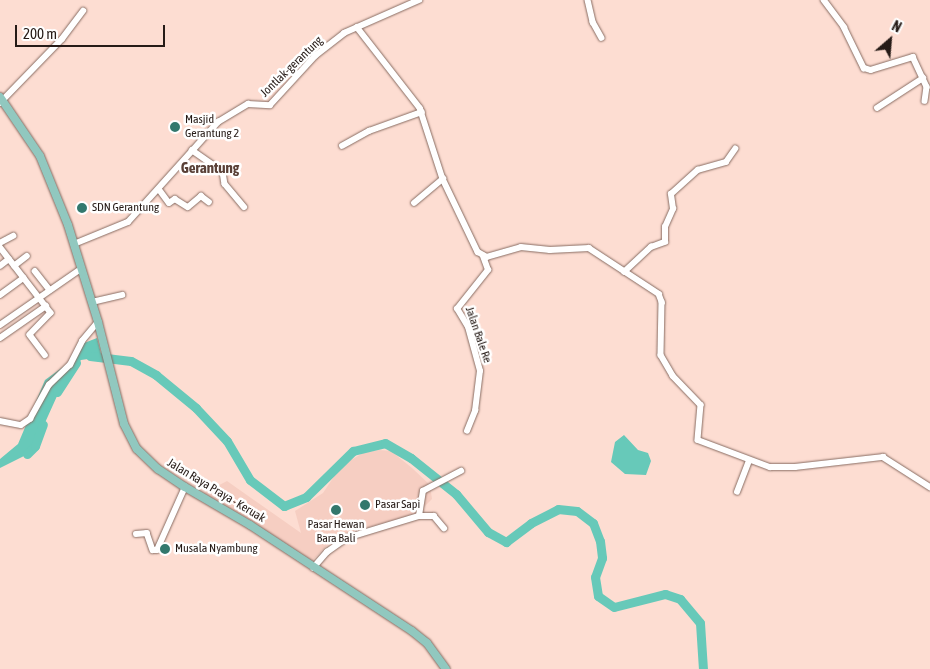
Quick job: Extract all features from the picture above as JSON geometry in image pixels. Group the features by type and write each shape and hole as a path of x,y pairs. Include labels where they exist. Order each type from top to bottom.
{"main road":[{"name":"Jalan Raya Praya - Keruak","path":"1,100 40,156 74,244 98,322 109,372 132,441 158,469 184,487 255,528 313,568 412,631 427,643 446,669"}],"street":[{"name":"Jontlak-gerantung","path":"74,244 122,227 159,189 208,130 248,104 267,106 272,103 324,47 357,28 419,0"},
{"path":"588,0 593,22 602,38"},
{"path":"824,0 849,36 864,68 871,70 910,56 915,60 926,79 928,90 925,100"},
{"path":"1,100 62,39 83,11"},
{"path":"357,28 422,112 443,179 475,249 483,256 521,247 550,250 586,248 655,291 661,299 661,355 673,376 702,408 698,439 749,461 770,467 795,467 883,457 930,487"},
{"path":"876,108 926,79"},
{"path":"342,146 369,131 422,112"},
{"path":"624,272 651,247 666,240 665,227 673,209 671,194 698,170 726,162 736,149"},
{"path":"192,150 223,172 225,184 244,207"},
{"path":"414,203 443,179"},
{"path":"159,189 169,203 175,199 188,207 201,196 209,202"},
{"path":"13,236 0,245 46,306 51,317 30,335 45,355"},
{"path":"14,266 27,256"},
{"name":"Jalan Bale Re","path":"467,430 474,415 480,372 468,327 457,309 488,270 483,256"},
{"path":"0,266 9,259"},
{"path":"0,325 81,268"},
{"path":"35,271 50,290"},
{"path":"0,295 24,278"},
{"path":"92,302 122,295"},
{"path":"0,338 46,306"},
{"path":"0,421 21,424 30,419 49,385 70,365 82,341 98,322"},
{"path":"737,492 749,461"},
{"path":"419,516 423,491 461,471"},
{"path":"136,534 146,533 153,550 158,550 184,487"},
{"path":"313,568 327,552 347,538 419,516 434,516 444,528"}],"shaded area":[{"name":"Pasar Sapi","path":"379,450 391,451 412,468 430,485 432,499 418,513 362,529 329,543 312,561 204,493 227,481 301,533 295,511 323,493 341,466 363,453"}],"water":[{"path":"97,338 102,357 81,360 67,374 34,447 26,455 0,468 0,459 18,444 45,380 74,359 79,345"},
{"path":"624,435 638,450 648,453 651,461 646,475 625,474 611,462 615,442"}],"waterway":[{"path":"90,356 131,361 156,375 196,408 227,441 250,480 284,506 306,497 353,451 385,443 411,458 456,494 488,532 506,542 531,523 558,509 577,511 593,523 600,541 602,558 595,577 598,596 614,607 665,594 680,599 700,623 703,669"},
{"path":"57,392 76,363"},
{"path":"27,454 35,446 43,424"}],"place":[{"name":"Masjid Gerantung 2","path":"175,127"},
{"name":"SDN Gerantung","path":"82,208"},
{"name":"Pasar Sapi","path":"365,505"},
{"name":"Pasar Hewan Bara Bali","path":"336,510"},
{"name":"Musala Nyambung","path":"165,549"}],"district":[{"name":"Gerantung","path":"210,168"}]}
